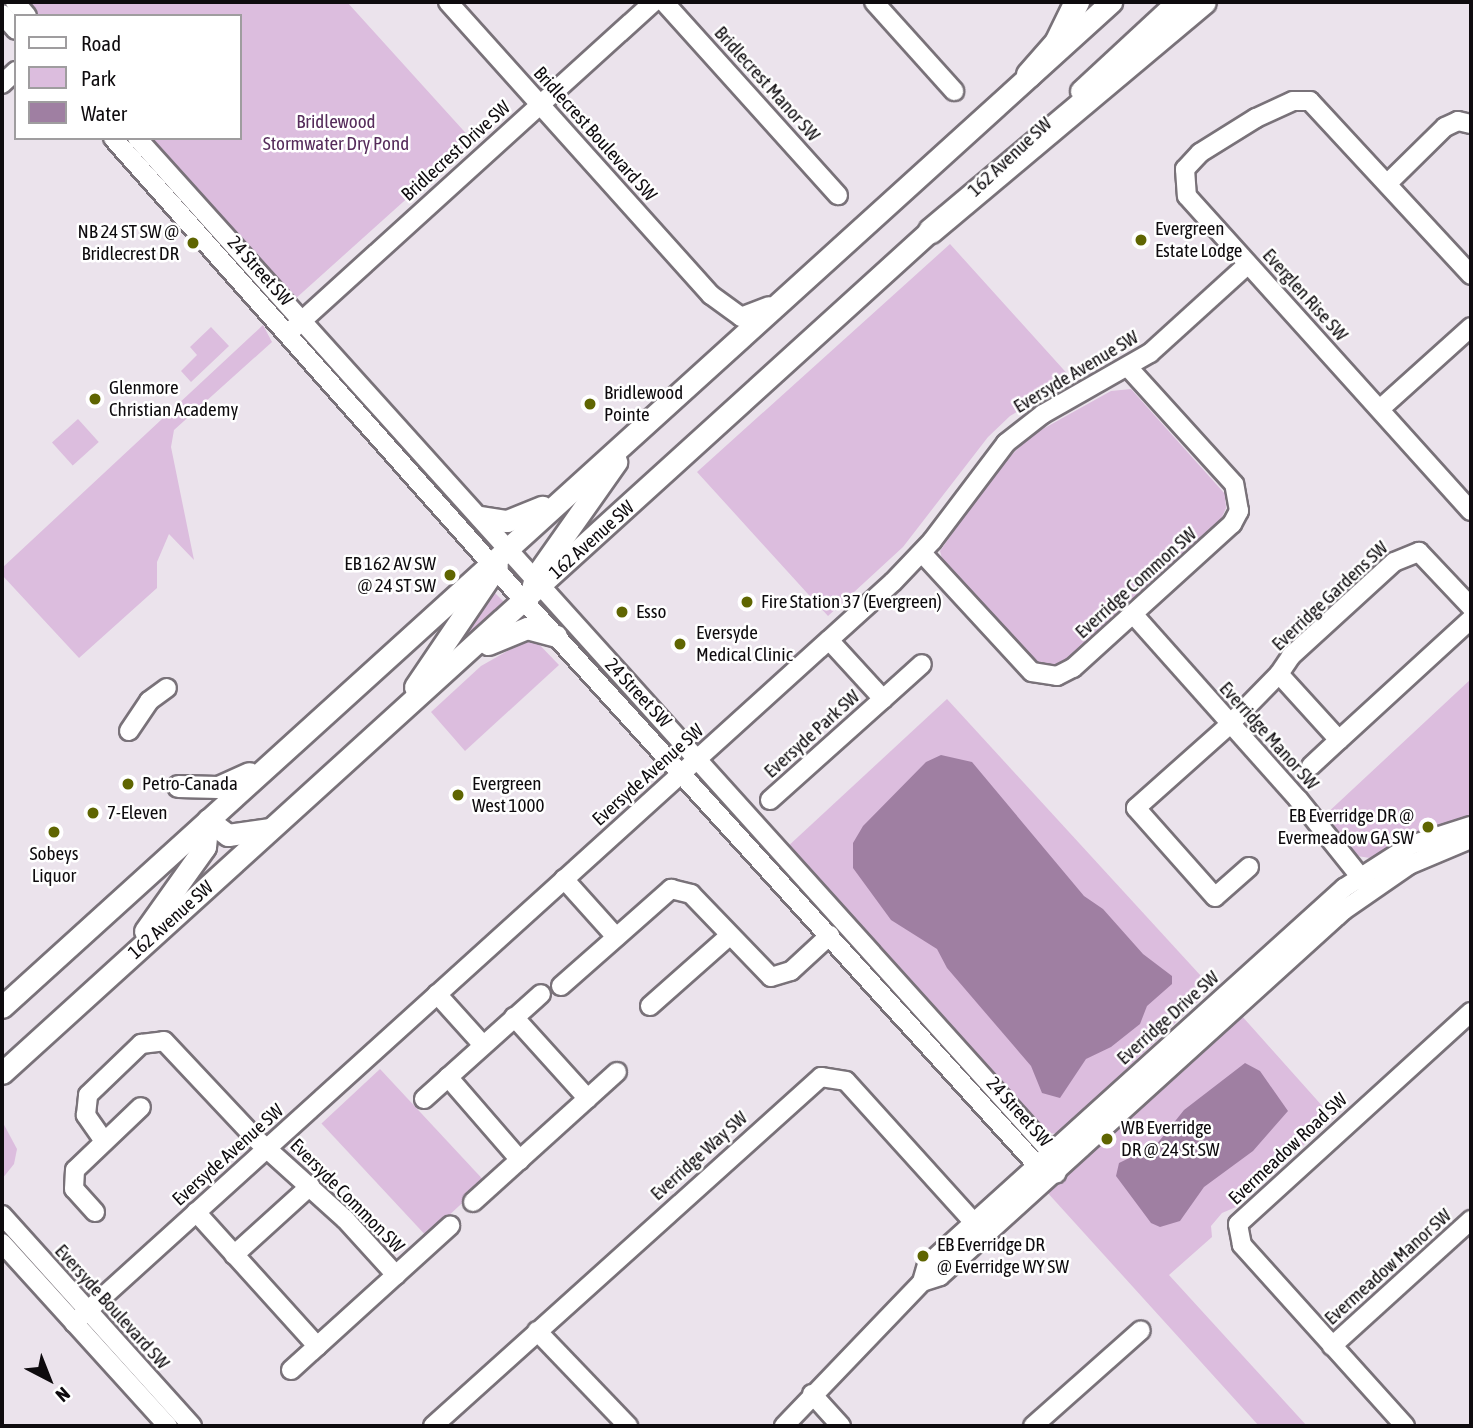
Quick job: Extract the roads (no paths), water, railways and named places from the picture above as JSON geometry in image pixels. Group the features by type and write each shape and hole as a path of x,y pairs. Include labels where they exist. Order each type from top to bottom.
{"highway":[{"path":"1029,75 1057,43 1077,2"},
{"path":"931,231 1204,2"}],"main road":[{"path":"4,1005 645,424 713,359 1111,2"},
{"name":"162 Avenue SW","path":"2,1073 533,594 931,231 1177,2"},
{"path":"533,594 645,424"},
{"path":"481,517 518,519 569,493"},
{"path":"387,725 498,555"},
{"path":"458,660 518,629 536,628 556,636"},
{"path":"178,786 218,787 276,759"},
{"path":"208,820 220,831 239,837 273,828"},
{"path":"122,964 205,847 208,820"}],"street":[{"name":"Bridlecrest Boulevard SW","path":"448,2 711,295"},
{"name":"Bridlecrest Drive SW","path":"295,327 654,2"},
{"name":"Bridlecrest Manor SW","path":"664,2 838,195"},
{"path":"874,2 954,91"},
{"path":"2,14 14,28"},
{"name":"Everglen Rise SW","path":"1471,275 1316,104 1300,100 1256,118 1194,157 1183,176 1187,196 1471,511"},
{"path":"1388,183 1445,127 1458,121 1471,124"},
{"name":"24 Street SW","path":"115,140 481,517 498,555 533,594 556,636 683,772 1037,1165 1056,1172"},
{"name":"24 Street SW","path":"139,140 295,327 533,594 698,758 1051,1152 1056,1172"},
{"name":"Eversyde Avenue SW","path":"81,1317 922,553 985,468 1017,433 1129,368 1248,264"},
{"path":"711,295 743,317 775,303"},
{"path":"711,295 729,328 713,359"},
{"path":"1380,409 1471,327"},
{"name":"Everridge Common SW","path":"922,553 1026,667 1042,676 1066,673 1133,614 1232,524 1240,499 1234,484 1129,368"},
{"name":"Everridge Gardens SW","path":"1249,867 1216,897 1136,808 1229,724 1279,674 1291,656 1394,562 1412,551 1424,556 1471,607"},
{"name":"Everridge Manor SW","path":"1133,614 1365,882"},
{"path":"1311,766 1471,619"},
{"name":"Eversyde Park SW","path":"829,640 883,699"},
{"name":"Eversyde Park SW","path":"770,800 922,664"},
{"name":"Everridge Gardens SW","path":"1279,674 1339,740"},
{"path":"129,731 149,701 167,688"},
{"name":"Everridge Drive SW","path":"979,1229 1051,1152 1229,1003 1365,882 1420,841 1471,826"},
{"name":"Everridge Drive SW","path":"1365,882 1471,839"},
{"path":"564,879 616,937"},
{"path":"561,986 661,895 679,888 691,894 759,969 776,978 791,971 830,935"},
{"path":"650,1006 729,936"},
{"path":"437,994 483,1045"},
{"path":"424,1099 541,994"},
{"name":"Everridge Drive SW","path":"784,1426 811,1394 922,1282 927,1265 1056,1172 1229,1003"},
{"name":"Evermeadow Road SW","path":"1405,1426 1242,1245 1238,1224 1471,1012"},
{"path":"514,1017 588,1099"},
{"name":"Eversyde Common SW","path":"104,1141 86,1115 88,1095 141,1044 158,1039 172,1047 267,1148 310,1186 396,1275"},
{"path":"474,1202 617,1072"},
{"path":"448,1077 520,1160"},
{"name":"Everridge Way SW","path":"433,1426 821,1077 846,1081 979,1229"},
{"path":"95,1212 75,1189 72,1175 141,1107"},
{"path":"234,1255 310,1186"},
{"path":"196,1212 317,1346"},
{"name":"Eversyde Boulevard SW","path":"2,1215 168,1426"},
{"name":"Evermeadow Manor SW","path":"1332,1346 1471,1220"},
{"name":"Eversyde Common SW","path":"291,1370 450,1226"},
{"name":"Eversyde Boulevard SW","path":"2,1243 192,1426"},
{"path":"1033,1426 1141,1329"},
{"path":"537,1331 628,1426"},
{"path":"811,1394 841,1426"}],"water":[{"path":"941,755 972,762 1084,896 1103,909 1143,954 1172,976 1172,984 1147,1006 1140,1024 1111,1047 1086,1059 1060,1098 1042,1093 1031,1066 947,968 937,949 891,920 853,868 853,843 863,826 926,762"},
{"path":"1245,1063 1260,1071 1288,1111 1253,1151 1204,1187 1180,1221 1160,1227 1151,1223 1116,1176 1119,1163 1156,1145 1184,1110"}],"place":[{"name":"Evergreen Estate Lodge","path":"1141,240"},
{"name":"NB 24 ST SW @ Bridlecrest DR","path":"193,243"},
{"name":"Glenmore Christian Academy","path":"95,399"},
{"name":"Bridlewood Pointe","path":"590,404"},
{"name":"EB 162 AV SW @ 24 ST SW","path":"450,575"},
{"name":"Fire Station 37 (Evergreen)","path":"747,602"},
{"name":"Esso","path":"622,612"},
{"name":"Eversyde Medical Clinic","path":"680,644"},
{"name":"Petro-Canada","path":"128,784"},
{"name":"Evergreen West 1000","path":"458,795"},
{"name":"7-Eleven","path":"93,813"},
{"name":"EB Everridge DR @ Evermeadow GA SW","path":"1428,827"},
{"name":"Sobeys Liquor","path":"54,832"},
{"name":"WB Everridge DR @ 24 St SW","path":"1107,1139"},
{"name":"EB Everridge DR @ Everridge WY SW","path":"923,1256"}],"park label":[{"name":"Bridlewood Stormwater Dry Pond","path":"336,133"}]}
